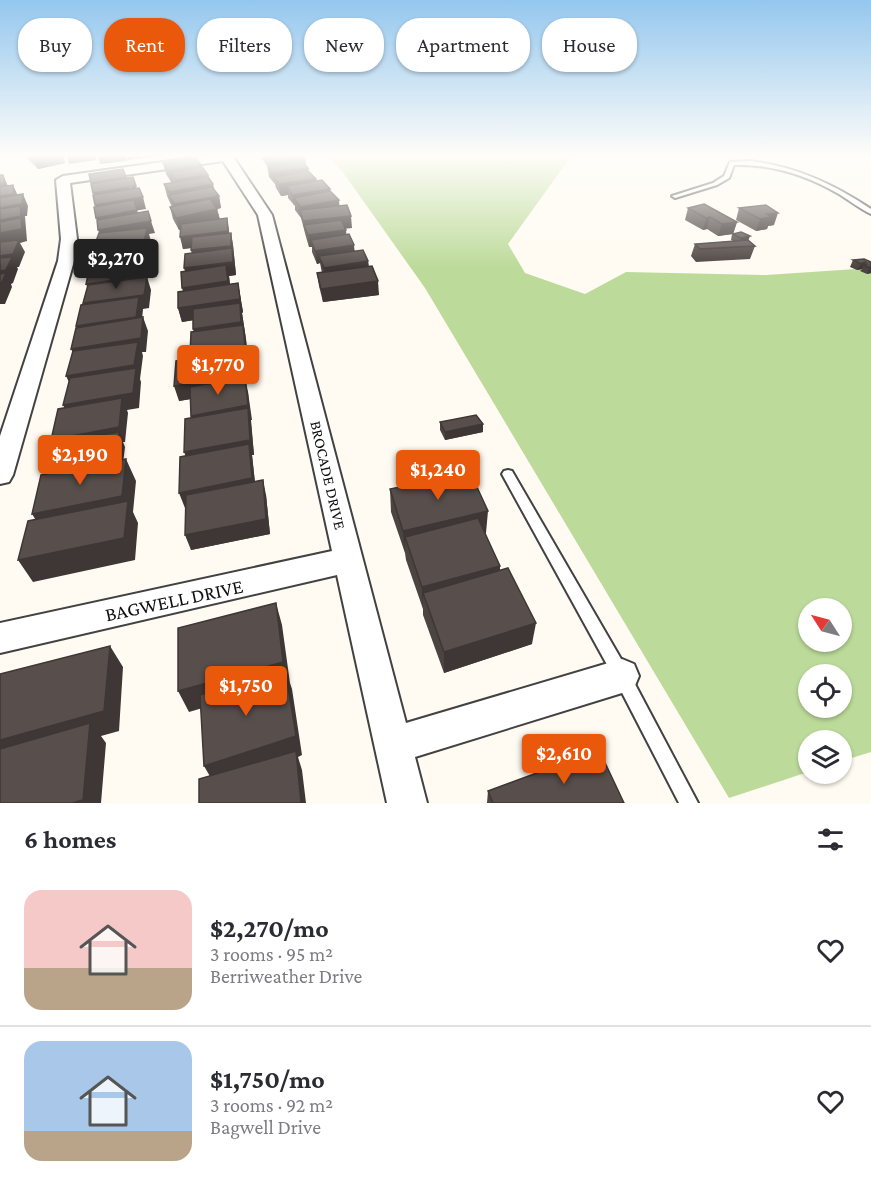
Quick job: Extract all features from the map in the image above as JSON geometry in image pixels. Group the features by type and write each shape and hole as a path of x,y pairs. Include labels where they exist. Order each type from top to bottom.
{"street":[{"path":"0,475 8,420 66,261 69,239 64,193"},
{"name":"BROCADE DRIVE","path":"252,193 265,214 407,803"},
{"name":"BAGWELL DRIVE","path":"0,638 348,560"},
{"path":"394,745 622,676"}],"lane":[{"path":"675,196 683,193"},
{"path":"843,193 871,212"},
{"path":"508,474 622,676 689,803"}],"green space":[{"path":"358,193 544,193 508,244 525,273 585,294 626,272 766,275 871,268 871,752 852,758 852,730 798,730 798,775 729,798 425,288"}],"building":[{"path":"141,193 143,197 95,205 93,195"},
{"path":"217,193 219,196 174,204 169,195"},
{"path":"332,193 339,200 300,207 294,198"},
{"path":"23,194 22,204 0,208 0,198"},
{"path":"210,199 217,209 176,218 170,207"},
{"path":"134,200 137,210 96,218 94,207"},
{"path":"704,204 737,222 722,224 688,208"},
{"path":"347,205 351,216 303,221 300,210"},
{"path":"766,205 778,213 767,214 771,217 760,219 739,208"},
{"path":"20,206 21,216 0,220 0,209"},
{"path":"148,211 151,221 98,230 97,220"},
{"path":"21,218 22,229 0,233 0,222"},
{"path":"227,218 228,231 180,237 181,224"},
{"path":"341,220 346,230 308,235 304,225"},
{"path":"147,228 144,242 94,247 99,233"},
{"path":"741,232 750,236 741,238 733,234"},
{"path":"231,233 231,246 191,250 192,237"},
{"path":"349,234 354,245 315,251 311,240"},
{"path":"19,240 13,254 0,256 0,242"},
{"path":"748,240 755,246 700,249 695,244"},
{"path":"149,243 147,257 91,264 94,249"},
{"path":"232,248 233,262 184,268 185,254"},
{"path":"363,250 368,261 324,268 319,256"},
{"path":"12,257 6,270 0,271 0,258"},
{"path":"864,259 871,262 871,268 863,265 867,264 865,262 861,264 853,260"},
{"path":"138,260 136,277 86,284 90,266"},
{"path":"226,265 228,281 182,288 181,272"},
{"path":"372,266 378,281 321,289 317,273"},
{"path":"6,273 0,286 0,274"},
{"path":"147,277 144,295 83,303 88,285"},
{"path":"238,283 240,299 178,308 178,292"},
{"path":"139,297 136,317 76,326 81,305"},
{"path":"240,303 241,322 193,329 193,309"},
{"path":"143,317 141,338 71,349 76,328"},
{"path":"243,325 245,346 190,355 191,332"},
{"path":"138,342 134,365 66,376 73,351"},
{"path":"237,352 239,376 174,386 176,361"},
{"path":"136,368 133,393 63,405 70,378"},
{"path":"245,377 248,405 191,416 190,387"},
{"path":"122,398 119,427 51,440 58,409"},
{"path":"248,408 250,440 184,452 185,419"},
{"path":"476,415 483,424 445,432 440,422"},
{"path":"119,432 115,461 47,474 54,443"},
{"path":"249,444 252,478 179,493 180,457"},
{"path":"126,459 122,496 32,514 41,475"},
{"path":"470,472 488,511 403,531 390,489"},
{"path":"263,480 266,519 185,535 186,495"},
{"path":"128,501 124,538 18,560 28,521"},
{"path":"478,518 500,566 422,587 405,537"},
{"path":"508,568 536,623 444,652 423,593"},
{"path":"276,603 283,662 178,691 178,628"},
{"path":"110,646 104,711 0,740 0,674"},
{"path":"285,668 296,736 204,766 200,695"},
{"path":"90,723 83,800 72,803 0,803 0,749"},
{"path":"599,750 624,803 493,803 488,791"},
{"path":"296,751 301,803 199,803 199,779"}]}
